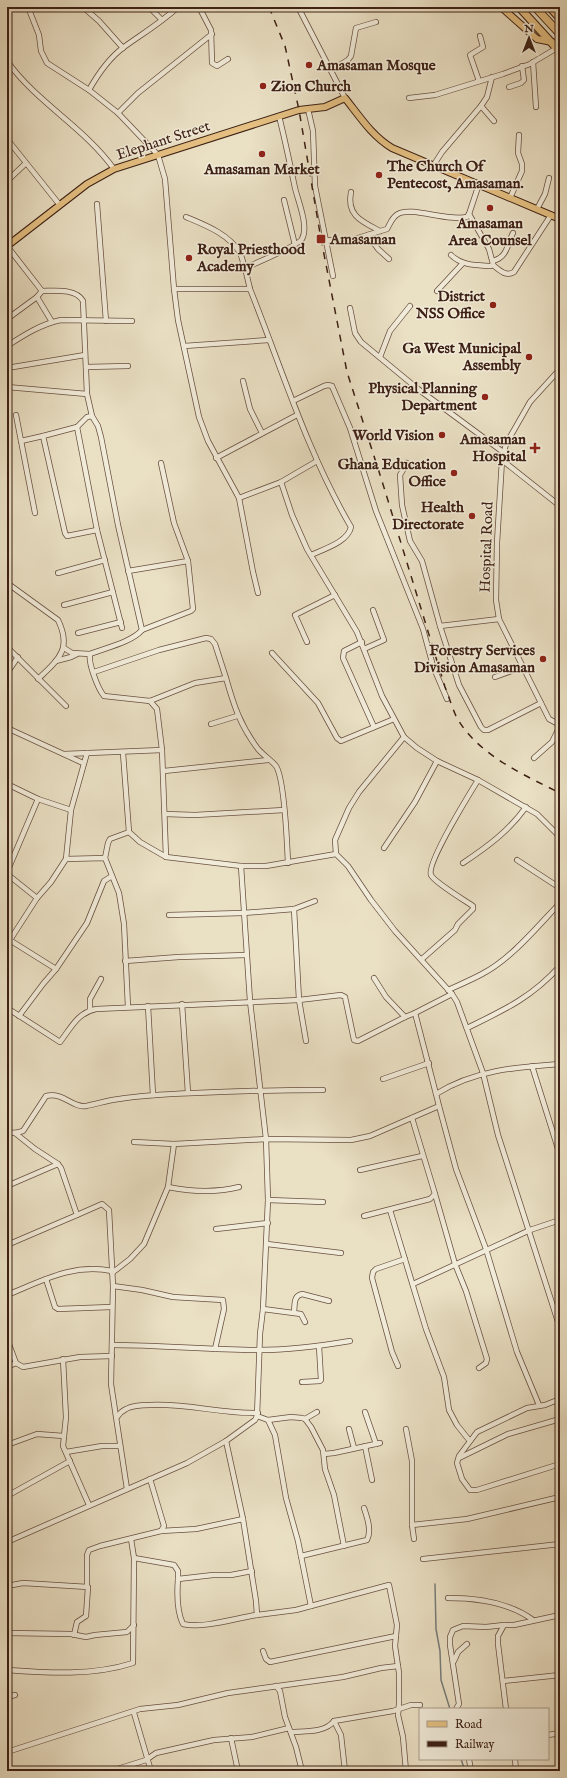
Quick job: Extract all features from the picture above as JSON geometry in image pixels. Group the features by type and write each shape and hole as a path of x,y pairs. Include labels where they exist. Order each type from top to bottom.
{"highway":[{"path":"519,7 556,47"},
{"path":"535,7 560,34"}],"main road":[{"path":"501,7 536,39 556,47"},
{"path":"549,7 560,19"},
{"path":"345,98 381,142 433,166 560,219"},
{"name":"Elephant Street","path":"7,246 87,184 114,169 299,110 330,105 345,98"}],"street":[{"path":"28,7 38,36 40,51 47,63 89,90 118,113 158,155 165,179 174,289 199,417 208,442 216,458 240,498 252,572 258,593"},
{"path":"83,7 99,21 123,48"},
{"path":"149,7 162,20"},
{"path":"89,90 99,73 123,48 178,7"},
{"path":"199,7 212,34 212,63 217,66 228,59"},
{"path":"298,7 345,98"},
{"path":"331,70 348,60 351,56 356,28 376,22"},
{"path":"118,113 138,93 212,34"},
{"path":"479,81 470,55 483,47 480,36"},
{"path":"409,98 435,95 492,78 533,62 556,47"},
{"path":"7,61 17,76 104,155 114,169"},
{"path":"533,62 536,107"},
{"path":"509,87 521,83 524,80 522,66"},
{"path":"433,166 442,152 481,106 487,97 492,78"},
{"path":"481,106 494,121"},
{"path":"308,109 313,131 315,186 321,209 325,240 333,276"},
{"path":"245,268 268,259 279,251 295,245 302,240 304,234 302,215 295,191 288,151 279,116"},
{"path":"510,198 522,171 522,164 518,153 519,135"},
{"path":"7,139 60,204"},
{"path":"7,181 26,164"},
{"path":"537,209 549,178"},
{"path":"325,240 348,241 386,229 394,217 399,213 408,212 463,218 470,214 479,184"},
{"path":"351,192 350,206 354,214 361,221 380,231"},
{"path":"284,200 295,245"},
{"path":"97,204 106,321"},
{"path":"470,214 489,249 493,263 505,273 510,274 514,272 551,215"},
{"path":"186,217 212,229 229,241 240,253 250,289 297,415 332,493 351,527 350,532 345,538 311,555"},
{"path":"451,255 463,263 474,266 493,263 506,251 513,233"},
{"path":"368,235 378,249 389,259"},
{"path":"7,246 42,291"},
{"path":"437,291 463,263"},
{"path":"174,289 250,289"},
{"path":"7,319 37,297 42,291"},
{"path":"42,291 67,291 81,296 83,301 87,394 92,416 98,426 101,437 128,571 142,630"},
{"path":"37,297 52,322"},
{"path":"380,357 390,331 410,306"},
{"path":"350,308 352,324 358,338 424,394 503,452"},
{"path":"7,346 30,332 52,322 84,320 132,321"},
{"path":"184,346 269,340"},
{"path":"7,368 85,356"},
{"path":"86,367 128,366"},
{"name":"Hospital Road","path":"560,369 530,402 503,452 497,543 496,600 499,619 522,667 549,718 560,726"},
{"path":"242,381 250,409 262,433"},
{"path":"293,401 328,384 332,386 355,441 376,511 423,629 433,666 447,699"},
{"path":"7,387 87,394"},
{"path":"16,415 36,513"},
{"path":"216,458 297,415"},
{"path":"21,441 77,427 88,416 92,416"},
{"path":"77,427 97,530 122,628"},
{"path":"43,436 65,533 67,536 72,536 97,530"},
{"path":"502,460 560,506"},
{"path":"240,498 281,482 317,461"},
{"path":"64,648 70,653 90,654 128,639 138,634 142,630 192,611 193,608 188,562 174,523 161,463"},
{"path":"407,463 400,475 402,505 410,541 422,561 440,626 459,685 481,728 488,730 541,703"},
{"path":"281,482 292,515 311,555 362,642 382,696 404,737 437,761 478,780 526,807 544,820 560,837"},
{"path":"58,573 105,560"},
{"path":"128,571 188,562"},
{"path":"7,583 58,620 62,629 64,648 61,655 38,679"},
{"path":"64,605 113,592"},
{"path":"307,642 295,615 335,595"},
{"path":"364,649 384,640 373,610"},
{"path":"440,626 499,619"},
{"path":"78,633 121,622"},
{"path":"94,672 164,649 206,638 212,639 215,644 237,716 252,741 268,760 276,766 279,775 284,810 288,863"},
{"path":"362,642 344,651 343,658 374,727"},
{"path":"7,647 66,706"},
{"path":"272,653 318,703 337,738 341,741 394,719"},
{"path":"56,661 71,658 77,654"},
{"path":"90,654 90,665 94,672 100,692 104,696 150,701 195,683 226,678"},
{"path":"7,673 18,657"},
{"path":"495,677 522,667"},
{"path":"150,701 157,709 162,750 164,771 166,857"},
{"path":"211,724 237,716"},
{"path":"534,758 552,742 560,726"},
{"path":"7,728 83,763"},
{"path":"404,737 359,792 349,808 335,840 336,854 348,866 371,900 395,931 458,1002 484,1072 498,1134 530,1230 560,1328"},
{"path":"64,754 123,753 162,750"},
{"path":"56,969 8,939 37,898 51,882 66,859 71,810 87,753"},
{"path":"123,753 129,832 140,842 166,857 241,866 266,866 336,854"},
{"path":"164,771 268,760"},
{"path":"384,848 414,802 437,761"},
{"path":"422,960 455,930 458,924 473,909 473,906 468,902 438,884 431,876 430,868 444,838 478,780"},
{"path":"7,784 38,799 71,810"},
{"path":"37,898 7,873 38,799"},
{"path":"463,863 489,846 516,822 526,807"},
{"path":"165,814 196,815 284,810"},
{"path":"128,1007 124,924 119,893 105,858 110,838 129,832"},
{"path":"66,859 105,858"},
{"path":"517,860 560,888"},
{"path":"7,1542 187,1463 226,1441 255,1420 258,1415 268,1200 266,1139 250,1002 241,866"},
{"path":"19,1016 56,969 87,923 104,881 112,876"},
{"path":"169,915 294,910 315,901"},
{"path":"448,990 482,974 494,966 518,945 560,903"},
{"path":"294,910 299,1000 306,1041"},
{"path":"125,961 179,957 246,955"},
{"path":"467,1028 526,998 546,981 560,966"},
{"path":"374,978 386,997 405,1016"},
{"path":"90,1010 90,999 100,979"},
{"path":"7,1008 60,1042 77,1018 90,1010 182,1004 299,1000 341,995 345,997 354,1040 358,1041 405,1016 416,1013 452,994"},
{"path":"182,1004 188,1093"},
{"path":"148,1006 153,1095"},
{"path":"416,1013 456,1169 486,1249 517,1352 539,1405"},
{"path":"384,1079 429,1063"},
{"path":"436,1094 456,1083 484,1072 560,1064"},
{"path":"532,1066 560,1156"},
{"path":"7,1132 23,1130 46,1096 57,1095 78,1105 86,1106 119,1098 153,1095 260,1090 323,1090"},
{"path":"134,1142 174,1144 266,1139 351,1140 370,1136 439,1106"},
{"path":"412,1118 422,1156 428,1168 455,1264 466,1291 487,1359 486,1363 479,1368"},
{"path":"16,1132 35,1149 58,1164 61,1168 77,1215"},
{"path":"7,1295 63,1272 112,1272 130,1259 144,1244 168,1187 174,1144"},
{"path":"360,1170 422,1156"},
{"path":"7,1186 58,1164"},
{"path":"168,1187 194,1192 227,1190 239,1187"},
{"path":"364,1216 430,1199 435,1194"},
{"path":"268,1200 324,1202"},
{"path":"7,1245 102,1204 109,1210 113,1286 111,1384 127,1489"},
{"path":"390,1210 426,1329 444,1377 451,1416 469,1440"},
{"path":"412,1284 486,1249 530,1230 560,1220"},
{"path":"216,1229 268,1223"},
{"path":"267,1244 341,1253"},
{"path":"398,1366 392,1352 372,1278 373,1272 376,1269 405,1258"},
{"path":"46,1279 55,1307 58,1309 112,1307"},
{"path":"113,1286 142,1290 173,1297 223,1300 224,1309 215,1349"},
{"path":"294,1312 296,1297 298,1295 302,1294 329,1301"},
{"path":"263,1309 301,1314 305,1322"},
{"path":"7,1339 16,1363 23,1366 80,1357 112,1356"},
{"path":"112,1345 158,1345 215,1349 260,1350 319,1346 350,1341"},
{"path":"302,1382 321,1380 319,1346"},
{"path":"63,1359 66,1417 64,1446 89,1505"},
{"path":"7,1367 16,1363"},
{"path":"560,1399 527,1408 477,1432 469,1440 459,1458 458,1469 466,1487 470,1490 476,1490 560,1464"},
{"path":"116,1417 125,1409 130,1407 160,1405 180,1405 258,1415 268,1420 291,1417 305,1419 317,1412"},
{"path":"324,1454 378,1443 365,1412"},
{"path":"305,1419 317,1437 324,1454 325,1469 334,1495 344,1546"},
{"path":"459,1458 508,1434 560,1419"},
{"path":"268,1420 275,1435 286,1498 301,1556 311,1606"},
{"path":"349,1429 354,1448"},
{"path":"406,1430 412,1461 412,1525 414,1539"},
{"path":"7,1445 37,1434 64,1436"},
{"path":"226,1441 244,1519 257,1615"},
{"path":"66,1452 102,1446 120,1446"},
{"path":"365,1446 372,1480"},
{"path":"7,1496 70,1461"},
{"path":"150,1480 164,1526 161,1531"},
{"path":"412,1525 468,1519 560,1496"},
{"path":"301,1556 368,1539 368,1518 364,1508"},
{"path":"74,1635 77,1622 86,1616 88,1593 87,1555 89,1550 161,1531 196,1530 244,1519"},
{"path":"7,1670 40,1672 92,1671 133,1663 134,1558 131,1539"},
{"path":"423,1559 560,1544"},
{"path":"134,1558 174,1565 178,1571 179,1601 183,1624 194,1625 296,1610 389,1585 397,1625 395,1646 398,1666 398,1715 403,1737 406,1771"},
{"path":"178,1579 213,1575 231,1575 252,1571"},
{"path":"7,1586 24,1583 87,1586"},
{"path":"448,1598 498,1602 533,1620"},
{"path":"457,1708 459,1704 455,1686 454,1660 450,1645 450,1637 453,1630 463,1626 486,1627 504,1625 560,1615"},
{"path":"7,1633 74,1635 86,1637 127,1632 134,1625"},
{"path":"504,1625 498,1636 498,1644 506,1708"},
{"path":"263,1651 266,1659 270,1662 396,1636"},
{"path":"454,1660 458,1652 467,1644"},
{"path":"7,1752 140,1709 178,1705 228,1693 343,1677 381,1668 398,1666"},
{"path":"503,1681 560,1675"},
{"path":"276,1686 280,1691 302,1771"},
{"path":"7,1697 15,1695"},
{"path":"111,1771 146,1760 156,1753 214,1740 252,1737 290,1730 317,1730 330,1726 334,1721 399,1709 411,1704 420,1704"},
{"path":"134,1712 146,1760 151,1771"},
{"path":"334,1721 341,1735 345,1771"},
{"path":"549,1735 560,1733"},
{"path":"231,1738 238,1771"},
{"path":"469,1760 471,1771"},
{"path":"515,1760 516,1771"},
{"path":"7,1762 9,1771"}],"waterway":[{"path":"435,1584 436,1629 440,1651 441,1680 450,1708"},
{"path":"461,1760 465,1771"}],"railway":[{"path":"269,7 285,46 299,110 321,239 347,372 452,706 456,716 465,729 476,742 488,752 531,779 560,793"}],"place":[{"name":"Amasaman Mosque","path":"309,65"},
{"name":"Zion Church","path":"263,86"},
{"name":"Amasaman Market","path":"262,154"},
{"name":"The Church Of Pentecost, Amasaman.","path":"379,175"},
{"name":"Amasaman Area Counsel","path":"490,208"},
{"name":"Amasaman","path":"321,239"},
{"name":"Royal Priesthood Academy","path":"189,258"},
{"name":"District NSS Office","path":"493,305"},
{"name":"Ga West Municipal Assembly","path":"529,357"},
{"name":"Physical Planning Department","path":"485,397"},
{"name":"World Vision","path":"442,435"},
{"name":"Amasaman Hospital","path":"535,448"},
{"name":"Ghana Education Office","path":"454,473"},
{"name":"Health Directorate","path":"472,516"},
{"name":"Forestry Services Division Amasaman","path":"543,659"}]}
